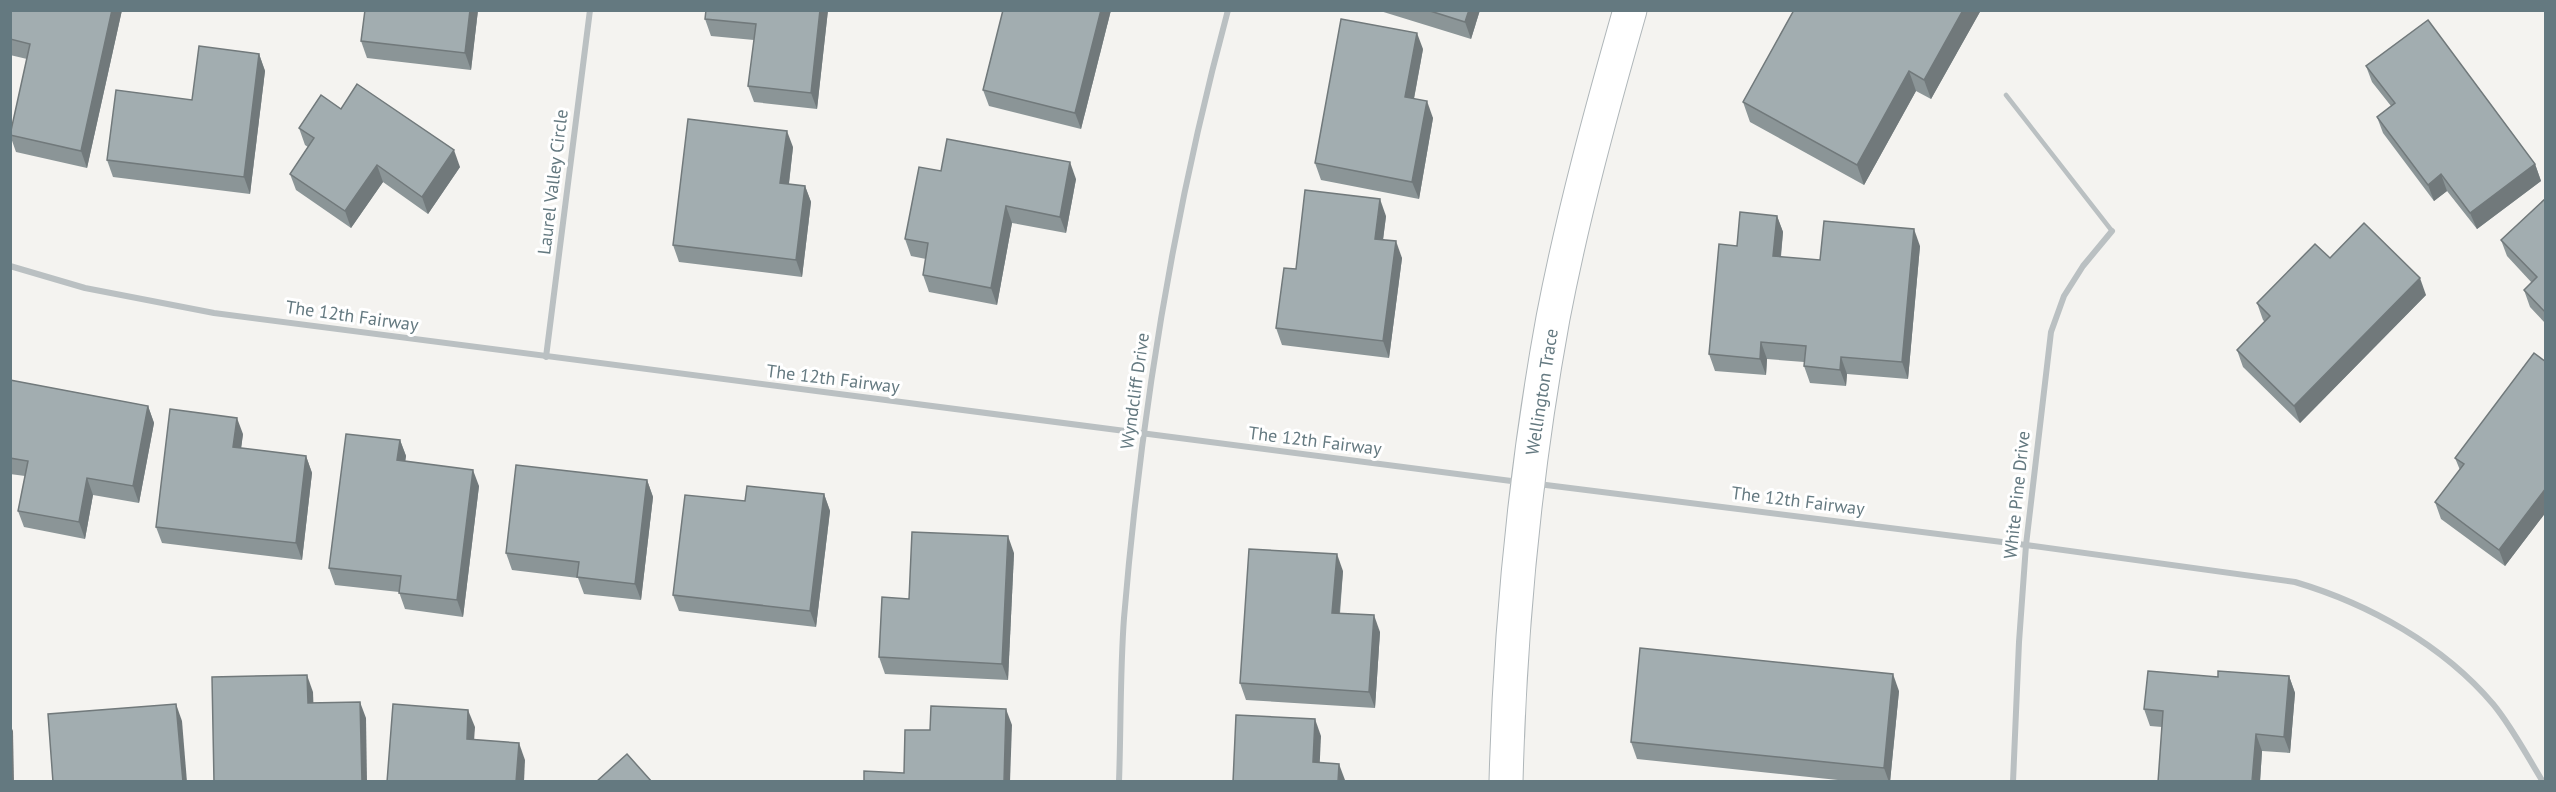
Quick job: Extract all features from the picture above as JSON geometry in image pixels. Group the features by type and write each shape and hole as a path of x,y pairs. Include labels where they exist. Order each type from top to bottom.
{"street":[{"name":"Laurel Valley Circle","path":"546,357 590,10"},
{"name":"Wyndcliff Drive","path":"1119,782 1124,621 1143,434 1171,256 1211,72 1228,10"},
{"name":"Wellington Trace","path":"1506,782 1509,683 1519,552 1527,483 1553,317 1592,145 1630,10"},
{"name":"White Pine Drive","path":"2013,782 2026,545 2051,332 2064,296 2083,266 2112,231"},
{"name":"The 12th Fairway","path":"10,266 85,288 214,313 1143,434 2026,545 2295,582 2328,592 2389,621 2445,658 2494,705 2543,782"}],"lane":[{"path":"2006,95 2112,231"}],"building":[{"path":"10,10 112,10 81,151 10,135 30,44 10,39"},
{"path":"365,10 470,10 465,53 361,41"},
{"path":"706,10 820,10 811,93 748,86 756,24 705,19"},
{"path":"1003,10 1101,10 1075,113 983,90"},
{"path":"1427,10 1469,10 1465,22"},
{"path":"1794,10 1963,10 1924,80 1909,71 1857,165 1743,102"},
{"path":"1341,19 1417,33 1405,97 1427,101 1412,182 1315,163"},
{"path":"2428,20 2535,164 2470,213 2441,174 2428,185 2377,117 2395,103 2366,66"},
{"path":"199,46 259,54 244,177 107,160 116,90 192,100"},
{"path":"357,84 454,150 422,197 377,165 345,211 290,174 314,138 299,128 321,95 341,109"},
{"path":"688,119 787,131 780,183 805,186 796,260 673,245"},
{"path":"947,139 1070,162 1060,217 1006,206 991,288 923,275 928,243 905,239 919,167 941,171"},
{"path":"1305,190 1380,199 1375,239 1396,241 1383,341 1276,328 1284,268 1296,269"},
{"path":"2546,198 2546,313 2524,290 2537,277 2501,240"},
{"path":"1740,212 1777,216 1773,256 1820,260 1824,221 1914,229 1902,362 1841,357 1840,370 1804,366 1806,346 1761,342 1760,359 1709,354 1719,244 1737,246"},
{"path":"2364,223 2420,278 2294,406 2237,350 2270,316 2257,303 2315,244 2330,258"},
{"path":"2534,353 2546,362 2546,488 2499,550 2435,502 2464,464 2455,458"},
{"path":"10,380 148,406 133,486 87,478 79,522 18,511 28,461 10,458"},
{"path":"170,409 237,418 233,447 306,456 296,543 156,527"},
{"path":"346,434 400,440 397,460 473,470 457,600 399,593 401,576 329,568"},
{"path":"516,465 647,480 635,584 577,577 579,562 506,553"},
{"path":"747,486 824,494 810,611 673,595 685,495 745,501"},
{"path":"912,532 1008,536 1002,664 879,657 882,597 909,599"},
{"path":"1249,549 1337,554 1332,613 1374,615 1369,692 1240,683"},
{"path":"1640,648 1893,674 1884,768 1631,742"},
{"path":"2148,671 2218,677 2218,671 2289,676 2284,737 2256,734 2252,781 2260,782 2158,782 2163,711 2144,709"},
{"path":"307,675 308,703 360,702 362,782 214,782 212,677"},
{"path":"176,704 183,782 53,782 48,714"},
{"path":"393,704 468,710 467,739 519,743 516,782 387,782"},
{"path":"931,706 1006,709 1004,782 864,782 864,771 904,773 905,730 930,730"},
{"path":"1236,715 1315,719 1313,762 1339,764 1338,782 1233,782"},
{"path":"627,754 652,782 596,782"}]}
